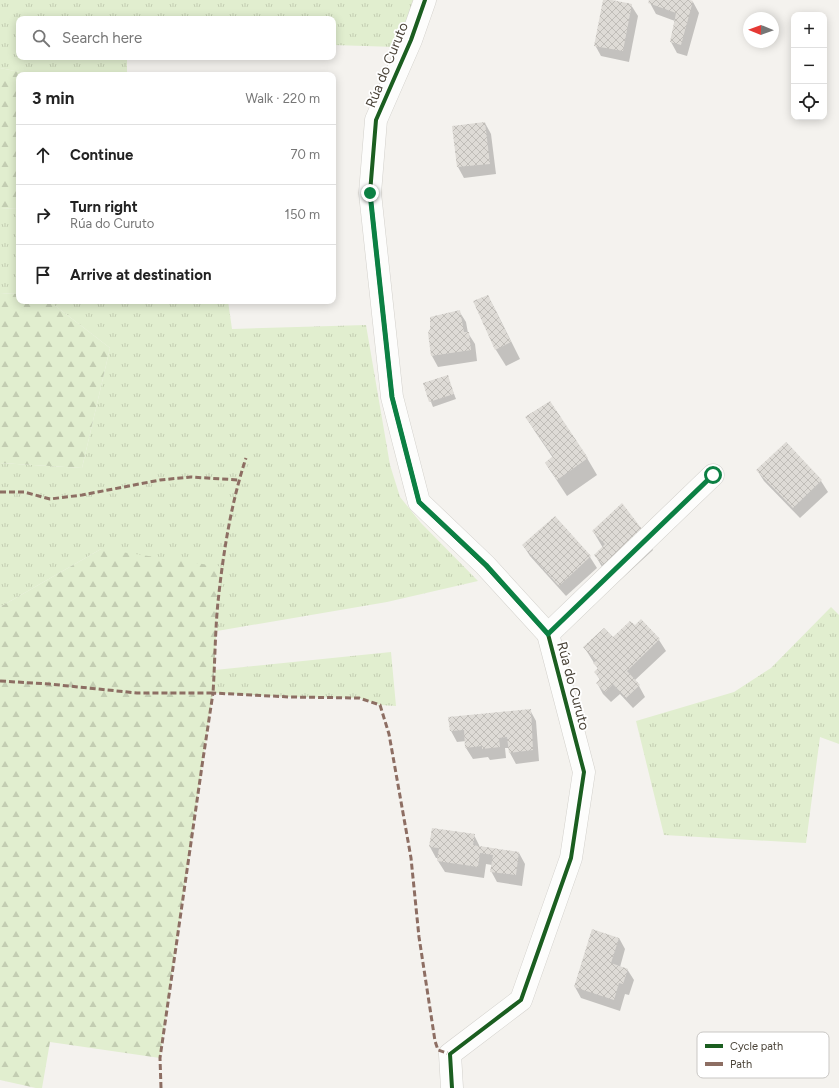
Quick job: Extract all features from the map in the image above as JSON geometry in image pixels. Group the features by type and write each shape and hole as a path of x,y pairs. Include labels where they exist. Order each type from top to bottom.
{"street":[{"name":"Rúa do Curuto","path":"425,0 411,40 376,120 370,193 392,397 419,502 486,565 548,634 584,772 571,858 521,1000 450,1054 452,1088"},
{"path":"548,634 713,475"}],"green space":[{"path":"0,0 414,0 396,47 336,45 336,16 16,16 16,60 127,60 127,72 20,72 0,68"},
{"path":"0,68 20,72 16,72 16,208 0,209"},
{"path":"16,208 16,294 0,293 0,209"},
{"path":"0,293 16,294 16,304 53,304 110,348 82,468 0,463"},
{"path":"53,304 228,304 232,329 366,325 390,465 400,497 421,523 478,581 387,602 217,631 218,602 101,549 0,607 0,463 82,468 110,348"},
{"path":"101,549 223,567 218,602 213,693 160,1058 50,1042 42,1088 36,1088 0,1080 0,607"},
{"path":"831,607 839,615 839,744 820,737 806,843 664,835 636,721 734,692 771,668"},
{"path":"391,652 396,706 380,705 359,698 290,697 213,693 215,670"}],"building":[{"path":"603,0 612,0 632,4 623,51 594,46"},
{"path":"649,0 693,1 681,45 670,42 676,13 648,3"},
{"path":"485,122 490,164 457,167 452,126"},
{"path":"488,295 511,342 495,350 473,301"},
{"path":"460,310 464,332 469,332 471,350 431,356 428,333 430,329 430,317"},
{"path":"448,375 454,394 429,402 423,383"},
{"path":"550,401 588,458 557,480 545,463 553,456 525,417"},
{"path":"786,442 822,480 793,508 756,470"},
{"path":"622,503 645,533 606,568 594,555 605,544 592,531"},
{"path":"555,516 591,556 559,586 522,545"},
{"path":"641,619 660,639 627,671 640,685 626,698 613,684 605,692 596,683 600,679 594,672 598,668 593,663 596,661 583,647 604,628 613,637 630,621 635,625"},
{"path":"531,709 533,750 509,753 507,737 499,738 500,747 482,749 482,746 465,748 464,730 450,731 448,717"},
{"path":"432,828 475,834 473,845 519,852 516,875 490,872 493,855 480,853 478,867 437,861 439,848 429,847"},
{"path":"592,929 619,938 611,963 628,969 623,984 619,983 614,1000 574,987"}],"marked path":[{"path":"0,681 49,684 137,693 213,693 217,613 222,566 228,529 246,458"},
{"path":"0,492 24,492 50,499 82,495 160,480 191,477 239,480"},
{"path":"161,1088 160,1058 213,693 290,697 359,698 380,705 389,734 411,858 419,937 435,1041 438,1050 450,1054"}],"cycle path":[{"path":"425,0 411,40 376,120 370,193 392,397 419,502 485,565 548,634 584,772 571,858 521,1000 450,1054 452,1088"}],"route":[{"path":"370,193 392,397 419,502 486,565 548,634 713,475"}]}
